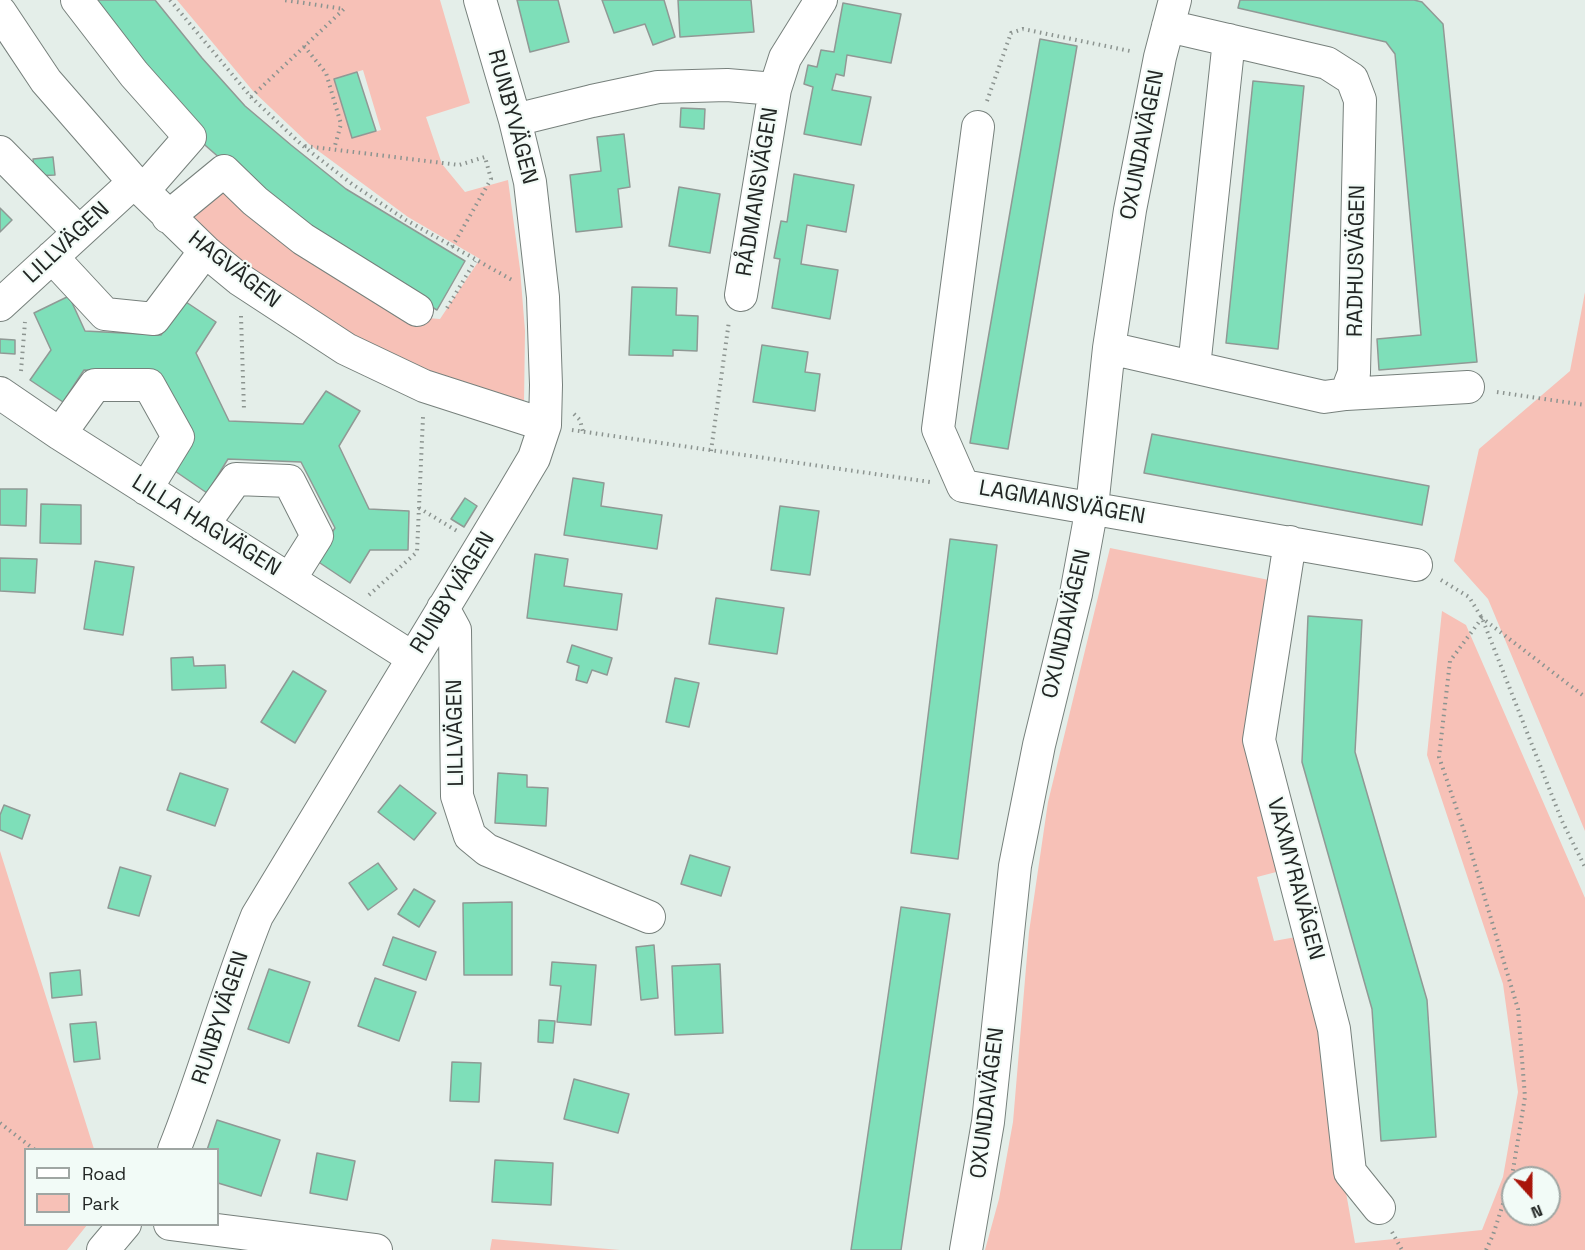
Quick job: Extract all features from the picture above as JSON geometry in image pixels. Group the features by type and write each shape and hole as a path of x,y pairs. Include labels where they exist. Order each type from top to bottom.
{"street":[{"name":"LILLVÄGEN","path":"7,298 79,232 139,187 190,137 134,74 77,0"},
{"name":"RUNBYVÄGEN","path":"174,1148 195,1097 241,956 257,916 483,545 534,458 545,425 543,297 530,182 515,120 480,0"},
{"name":"RÅDMANSVÄGEN","path":"741,296 775,89 785,58 821,0"},
{"name":"HAGVÄGEN","path":"0,12 46,81 139,187 204,252 239,279 346,349 424,386 545,425"},
{"name":"RADHUSVÄGEN","path":"1171,13 1229,40 1327,63 1352,79 1360,100 1354,373 1346,394"},
{"name":"OXUNDAVÄGEN","path":"966,1250 988,1122 1015,867 1039,745 1076,594 1092,507 1109,348 1130,210 1160,57 1171,13"},
{"path":"1194,367 1229,40"},
{"name":"RÅDMANSVÄGEN","path":"515,120 658,87 727,85 775,89"},
{"name":"LAGMANSVÄGEN","path":"978,127 938,429 963,486 1416,565"},
{"path":"0,152 79,232"},
{"path":"168,217 224,171 255,201 303,239 417,310"},
{"path":"52,257 105,314 154,319 204,252"},
{"path":"1109,348 1324,397 1468,387"},
{"path":"60,434 95,385 148,385 178,437 147,489"},
{"name":"LILLA HAGVÄGEN","path":"9,399 60,434 413,658"},
{"path":"203,525 236,479 289,481 317,536 290,579"},
{"name":"VAXMYRAVÄGEN","path":"1290,542 1259,740 1334,1029 1350,1172 1379,1208"},
{"name":"LILLVÄGEN","path":"443,608 455,630 457,796 470,837 487,850 649,917"},
{"path":"103,1250 123,1226"},
{"path":"186,1226 376,1250"}],"path":[{"path":"170,0 251,97 303,146 352,184 452,247 543,297"},
{"path":"251,97 344,9 284,0"},
{"path":"978,127 1011,33 1023,29 1160,57"},
{"path":"304,46 326,73 338,113 341,124 334,149"},
{"path":"303,146 459,165 485,157 491,179 452,247"},
{"path":"417,310 440,320 475,261"},
{"path":"239,279 244,410"},
{"path":"711,451 730,309 741,296"},
{"path":"7,298 27,304 9,399"},
{"path":"346,615 417,552 424,386"},
{"path":"1468,387 1585,405"},
{"path":"545,425 963,486"},
{"path":"419,508 483,545"},
{"path":"1416,565 1469,597 1482,618 1562,821 1585,867"},
{"path":"1482,618 1585,697"},
{"path":"1482,618 1450,661 1439,757 1469,845 1518,1009 1525,1097 1512,1176 1486,1250"},
{"path":"0,1123 34,1148"}],"green space":[{"path":"177,0 440,0 470,103 426,117 442,164 465,192 508,180 520,269 525,331 524,402 431,372 356,338 280,292 181,215 220,187 415,317 440,319 480,259 408,217 309,144 253,91","holes":["363,70 381,130 352,138 334,79"]},
{"path":"1585,292 1585,831 1488,599 1454,561 1479,449 1570,371"},
{"path":"1110,548 1269,580 1280,871 1257,877 1274,941 1296,937 1320,1030 1355,1243 1482,1230 1501,1182 1501,1226 1561,1226 1561,1166 1505,1166 1518,1092 1503,984 1427,755 1442,611 1466,625 1585,898 1585,1250 985,1250 999,1199 1013,1122 1029,932 1048,802"},
{"path":"0,851 94,1148 24,1148 24,1226 86,1226 67,1250 0,1250"},
{"path":"492,1239 620,1250 490,1250"}],"building":[{"path":"87,0 155,0 245,106 291,145 346,189 465,261 437,310 371,272 254,188 206,146 156,91"},
{"path":"517,0 558,0 569,42 530,52"},
{"path":"602,0 664,0 675,37 653,45 645,24 614,33"},
{"path":"678,0 751,0 754,32 680,37"},
{"path":"1240,0 1414,0 1422,2 1443,24 1477,362 1379,370 1377,339 1421,335 1395,54 1386,42 1238,8"},
{"path":"843,3 901,14 891,63 847,55 844,76 836,74 832,90 871,97 861,145 804,134 813,87 804,84 808,65 817,67 821,50 834,52"},
{"path":"1040,39 1077,46 1008,449 970,443"},
{"path":"357,72 376,131 352,138 334,79"},
{"path":"1253,81 1304,86 1278,349 1226,343"},
{"path":"681,108 705,109 704,129 680,127"},
{"path":"624,134 630,187 618,189 622,227 576,232 570,175 601,171 597,137"},
{"path":"53,157 55,175 35,176 33,159"},
{"path":"794,174 854,185 846,232 807,225 801,264 838,270 830,319 772,308 780,259 774,258 781,221 787,222"},
{"path":"679,187 720,194 710,253 669,246"},
{"path":"0,208 12,220 0,232"},
{"path":"632,287 677,288 676,315 698,316 697,351 673,350 673,356 629,355"},
{"path":"69,296 85,331 161,335 183,300 216,322 196,353 229,421 303,424 326,391 360,411 339,446 369,509 409,511 408,550 370,550 350,583 314,559 335,528 301,462 228,459 207,493 172,469 193,437 158,372 84,370 63,402 30,380 51,350 34,313"},
{"path":"0,339 15,340 15,354 0,353"},
{"path":"762,345 808,352 805,372 820,374 815,411 753,402"},
{"path":"1152,434 1429,486 1422,525 1144,473"},
{"path":"573,478 604,483 601,506 662,515 657,549 564,535"},
{"path":"0,489 27,489 26,526 0,525"},
{"path":"465,498 477,506 464,527 451,519"},
{"path":"41,504 81,505 81,544 40,543"},
{"path":"780,506 819,511 810,575 771,570"},
{"path":"950,539 997,545 958,859 911,853"},
{"path":"535,554 568,559 564,586 622,594 617,630 527,618"},
{"path":"0,558 37,559 35,593 0,591"},
{"path":"95,561 134,567 123,635 84,629"},
{"path":"716,598 784,608 777,654 709,644"},
{"path":"1308,616 1362,620 1355,752 1427,1000 1436,1137 1381,1141 1372,1009 1302,762"},
{"path":"572,645 612,658 607,675 592,670 587,683 576,680 579,666 567,662"},
{"path":"193,657 194,666 225,665 226,688 172,690 171,658"},
{"path":"293,671 326,691 295,743 261,722"},
{"path":"675,678 699,683 689,727 666,722"},
{"path":"180,773 228,789 215,826 167,810"},
{"path":"498,773 527,775 527,787 548,788 546,826 495,823"},
{"path":"400,785 436,813 414,840 378,812"},
{"path":"4,805 30,815 22,839 0,830 0,815"},
{"path":"690,855 730,867 721,896 681,884"},
{"path":"378,863 397,889 368,910 349,883"},
{"path":"120,867 151,876 139,916 108,908"},
{"path":"414,889 435,901 419,927 398,914"},
{"path":"512,902 512,975 464,975 463,903"},
{"path":"901,907 950,914 901,1250 851,1250"},
{"path":"393,937 436,952 426,980 383,965"},
{"path":"654,945 658,998 641,1000 636,947"},
{"path":"552,962 596,965 591,1025 557,1022 561,986 550,985"},
{"path":"720,964 723,1033 675,1035 672,966"},
{"path":"269,969 310,982 289,1043 248,1029"},
{"path":"80,970 82,995 52,998 50,973"},
{"path":"375,978 416,992 399,1041 358,1026"},
{"path":"539,1020 555,1021 553,1043 538,1042"},
{"path":"96,1022 100,1059 74,1062 70,1024"},
{"path":"452,1062 481,1063 479,1102 450,1101"},
{"path":"574,1079 629,1094 618,1133 564,1119"},
{"path":"217,1120 280,1140 261,1196 219,1183 219,1148 208,1148"},
{"path":"317,1153 355,1161 347,1200 310,1193"},
{"path":"495,1160 553,1163 551,1205 492,1202"}]}
